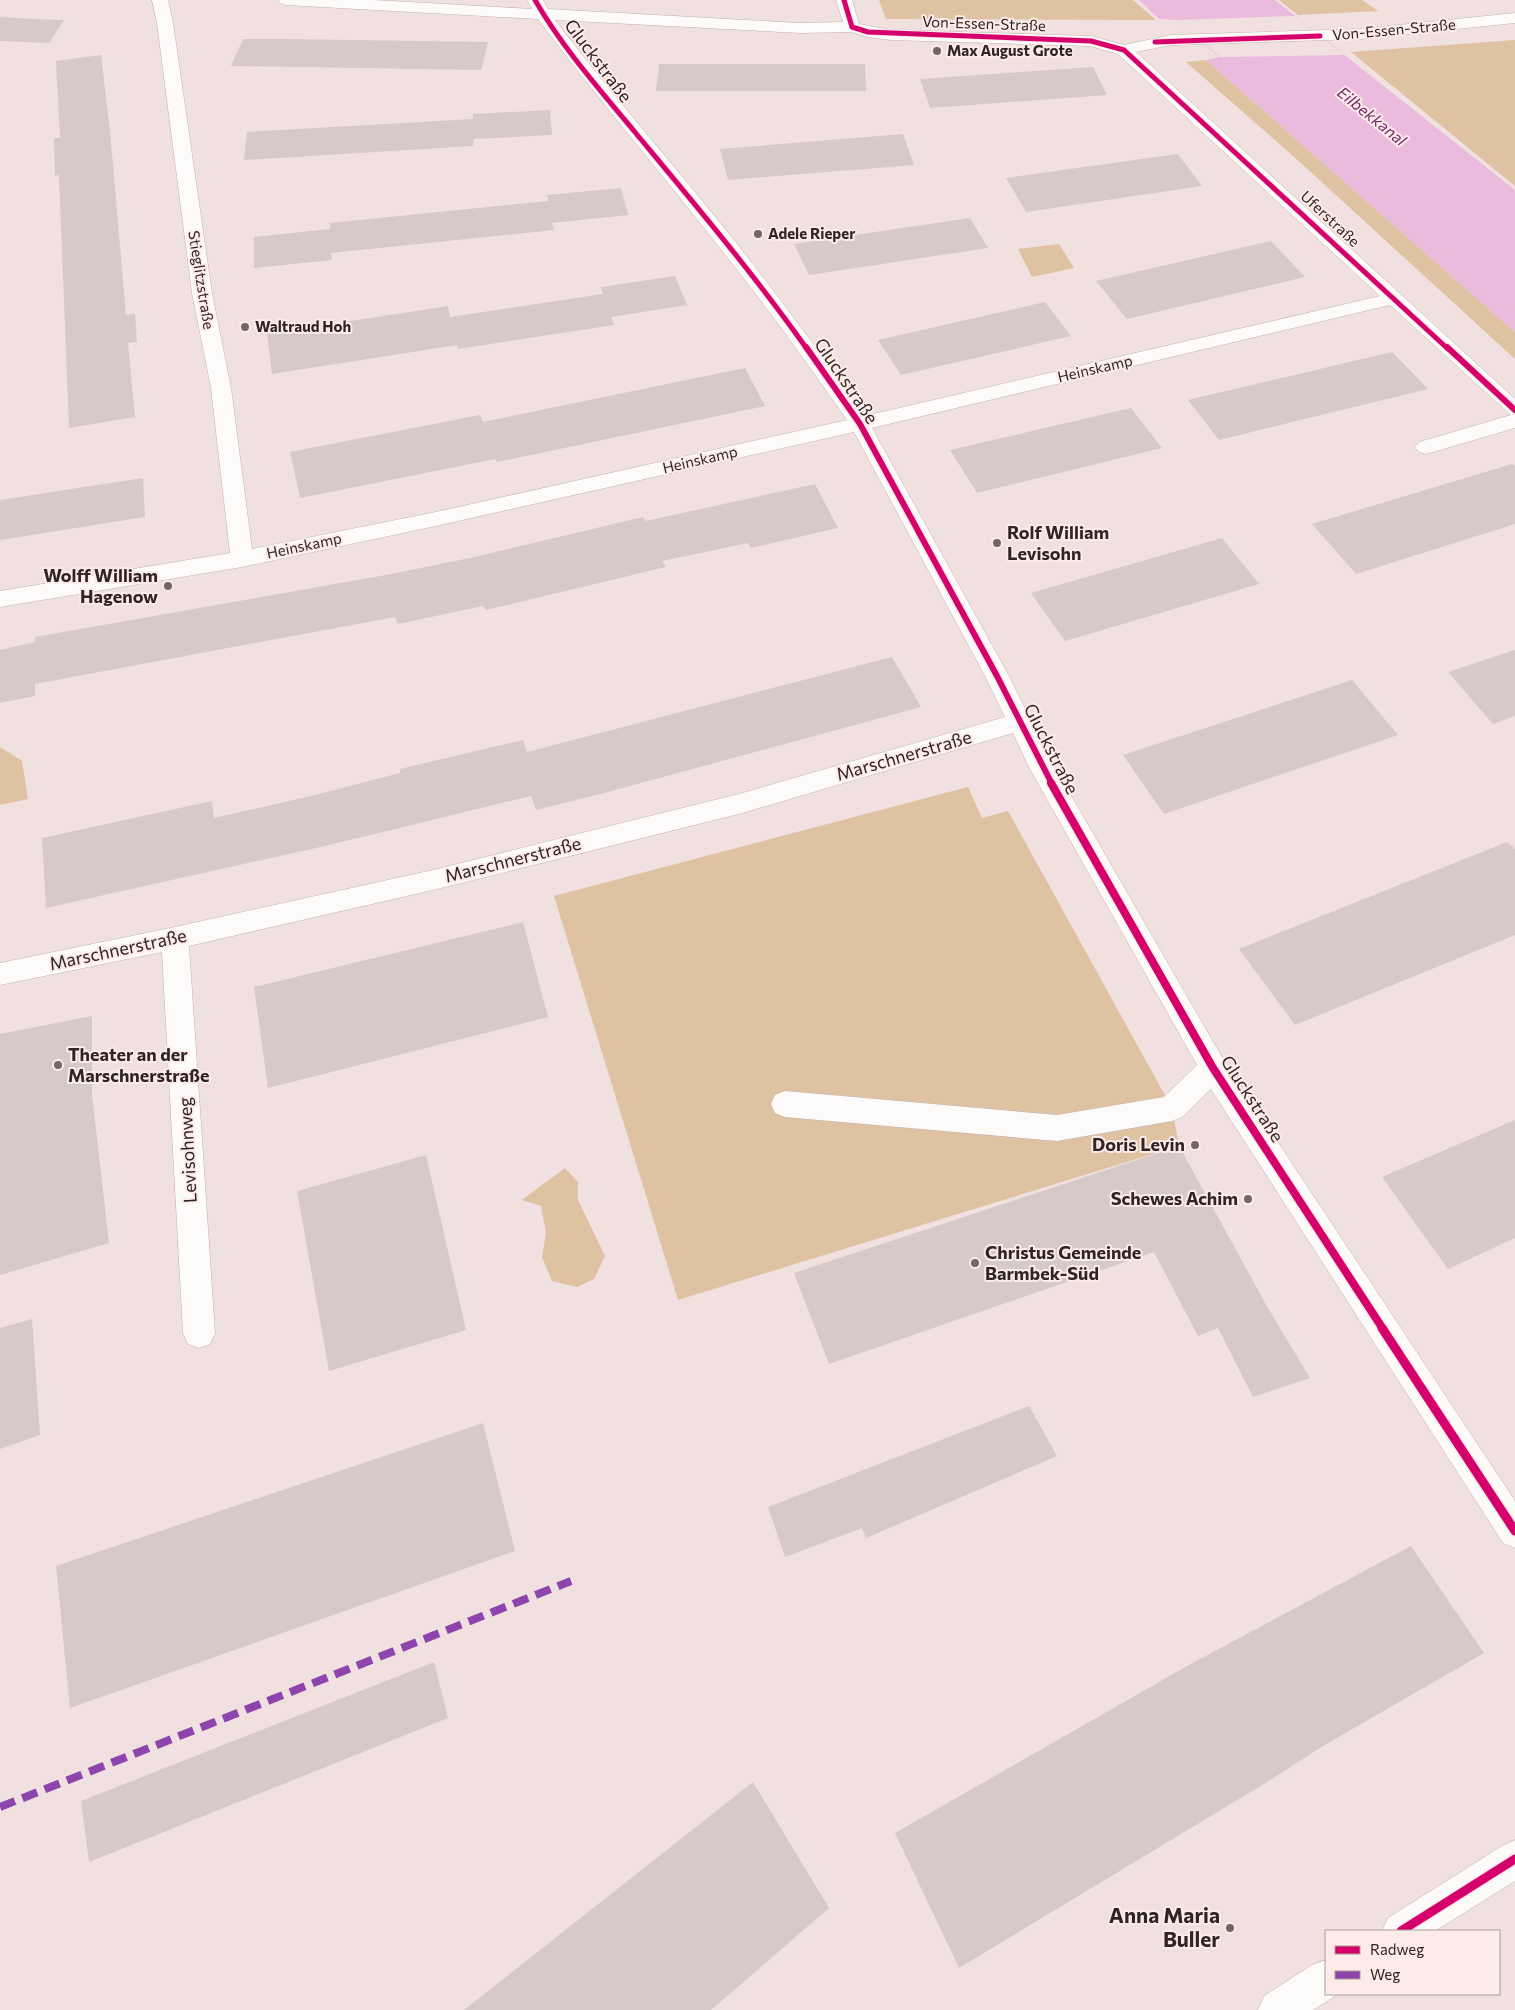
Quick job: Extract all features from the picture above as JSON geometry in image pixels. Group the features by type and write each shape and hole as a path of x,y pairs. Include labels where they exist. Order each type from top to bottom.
{"street":[{"name":"Stieglitzstraße","path":"160,0 165,23 202,293 221,388 242,559"},
{"name":"Von-Essen-Straße","path":"286,0 539,7 800,28 852,27 868,32 892,34 1091,41 1124,50 1156,42 1320,36 1515,18"},
{"path":"844,0 852,27"},
{"name":"Gluckstraße","path":"539,7 592,80 737,258 800,339 860,424 997,676 1043,770 1212,1068 1515,1531"},
{"name":"Uferstraße","path":"1124,50 1515,410"},
{"name":"Heinskamp","path":"0,599 242,559 436,519 860,424 1395,298"},
{"path":"1426,447 1515,421"},
{"name":"Marschnerstraße","path":"0,974 175,938 433,880 739,804 1020,722"},
{"name":"Levisohnweg","path":"175,938 199,1333"},
{"path":"785,1104 1057,1128 1172,1108 1212,1068"},
{"path":"1403,1930 1515,1859"},
{"path":"1278,2010 1325,1980"}],"shaded area":[{"path":"879,0 1133,0 1156,20 886,19"},
{"path":"1279,0 1362,0 1378,11 1298,15"},
{"path":"1515,40 1515,186 1351,52"},
{"path":"1206,60 1515,332 1515,359 1302,164 1186,62"},
{"path":"1059,244 1074,268 1032,277 1018,249"},
{"path":"0,747 22,761 28,799 0,805"},
{"path":"968,787 982,818 1008,811 1172,1108 1179,1146 678,1300 554,896"},
{"path":"565,1168 578,1182 578,1200 605,1256 594,1279 577,1287 552,1281 542,1257 546,1233 541,1206 522,1200"}],"water":[{"name":"Eilbekkanal","path":"1139,0 1275,0 1515,190 1515,332 1206,60 1219,57 1177,20 1159,19"}],"pier":[{"path":"1295,16 1344,55 1220,57 1177,20"}],"building":[{"path":"0,17 64,20 49,43 0,41"},
{"path":"243,39 488,42 481,70 231,66"},
{"path":"101,55 110,131 126,315 135,314 137,342 128,343 135,417 69,428 59,175 55,176 54,138 60,138 56,61"},
{"path":"659,64 865,64 866,91 656,91"},
{"path":"1093,67 1107,95 930,108 920,79"},
{"path":"550,110 552,135 474,139 473,146 244,160 247,132 473,119 473,114"},
{"path":"903,134 914,165 728,180 720,149"},
{"path":"1178,154 1202,186 1026,212 1006,178"},
{"path":"621,188 628,215 552,223 554,230 331,253 332,260 254,268 254,237 330,229 330,223 548,201 547,195"},
{"path":"970,218 988,248 809,275 794,244"},
{"path":"1271,241 1305,277 1127,319 1096,281"},
{"path":"675,276 687,305 611,317 614,325 458,349 457,345 272,374 267,334 448,306 450,317 603,294 601,287"},
{"path":"1045,302 1071,336 901,375 878,340"},
{"path":"1392,352 1428,389 1219,440 1188,400"},
{"path":"745,368 765,406 497,462 495,459 300,498 290,452 480,415 483,422"},
{"path":"1131,408 1162,448 977,493 950,450"},
{"path":"1512,464 1515,466 1515,524 1356,574 1312,524"},
{"path":"143,478 145,517 0,540 0,500"},
{"path":"815,484 838,528 751,548 748,543 662,561 666,567 486,610 483,606 398,624 395,617 35,684 35,696 0,703 0,650 35,642 35,637 386,575 470,558 643,517 646,521"},
{"path":"1222,538 1259,584 1065,641 1031,593"},
{"path":"1515,650 1515,716 1493,724 1448,672"},
{"path":"892,657 921,707 536,810 531,796 325,846 46,908 42,838 212,801 214,818 315,795 400,773 400,769 523,740 527,752"},
{"path":"1352,680 1398,735 1164,814 1123,755"},
{"path":"1507,842 1515,849 1515,935 1295,1025 1239,949"},
{"path":"523,922 548,1017 268,1088 254,987"},
{"path":"92,1016 92,1095 109,1243 0,1275 0,1034"},
{"path":"1515,1120 1515,1238 1448,1269 1382,1177"},
{"name":"Christus Gemeinde Barmbek-Süd","path":"1179,1146 1269,1310 1310,1378 1253,1397 1218,1328 1198,1336 1154,1252 829,1364 794,1273"},
{"path":"426,1155 466,1330 329,1371 297,1191"},
{"path":"32,1319 40,1435 0,1449 0,1328"},
{"path":"1029,1406 1057,1456 866,1538 862,1528 785,1557 768,1507"},
{"path":"483,1423 515,1551 70,1708 56,1566"},
{"path":"1411,1546 1484,1653 1323,1746 1259,1787 959,1968 895,1833 1187,1666"},
{"path":"434,1662 448,1718 89,1862 81,1801"},
{"path":"753,1782 829,1908 711,2010 464,2010"}],"marked path":[{"path":"0,1807 571,1581"}],"cycle path":[{"path":"535,0 543,14 592,80 726,243 800,339 860,424 997,676 1039,762 1213,1068 1515,1531"},
{"path":"844,0 852,27 868,32 1091,41 1124,50 1515,410"},
{"path":"1155,42 1320,36"},
{"path":"1403,1930 1515,1859"}],"place":[{"name":"Max August Grote","path":"937,51"},
{"name":"Adele Rieper","path":"758,234"},
{"name":"Waltraud Hoh","path":"245,327"},
{"name":"Rolf William Levisohn","path":"997,543"},
{"name":"Wolff William Hagenow","path":"168,586"},
{"name":"Theater an der Marschnerstraße","path":"58,1065"},
{"name":"Doris Levin","path":"1195,1145"},
{"name":"Schewes Achim","path":"1248,1199"},
{"name":"Christus Gemeinde Barmbek-Süd","path":"975,1263"},
{"name":"Anna Maria Buller","path":"1230,1928"}]}
